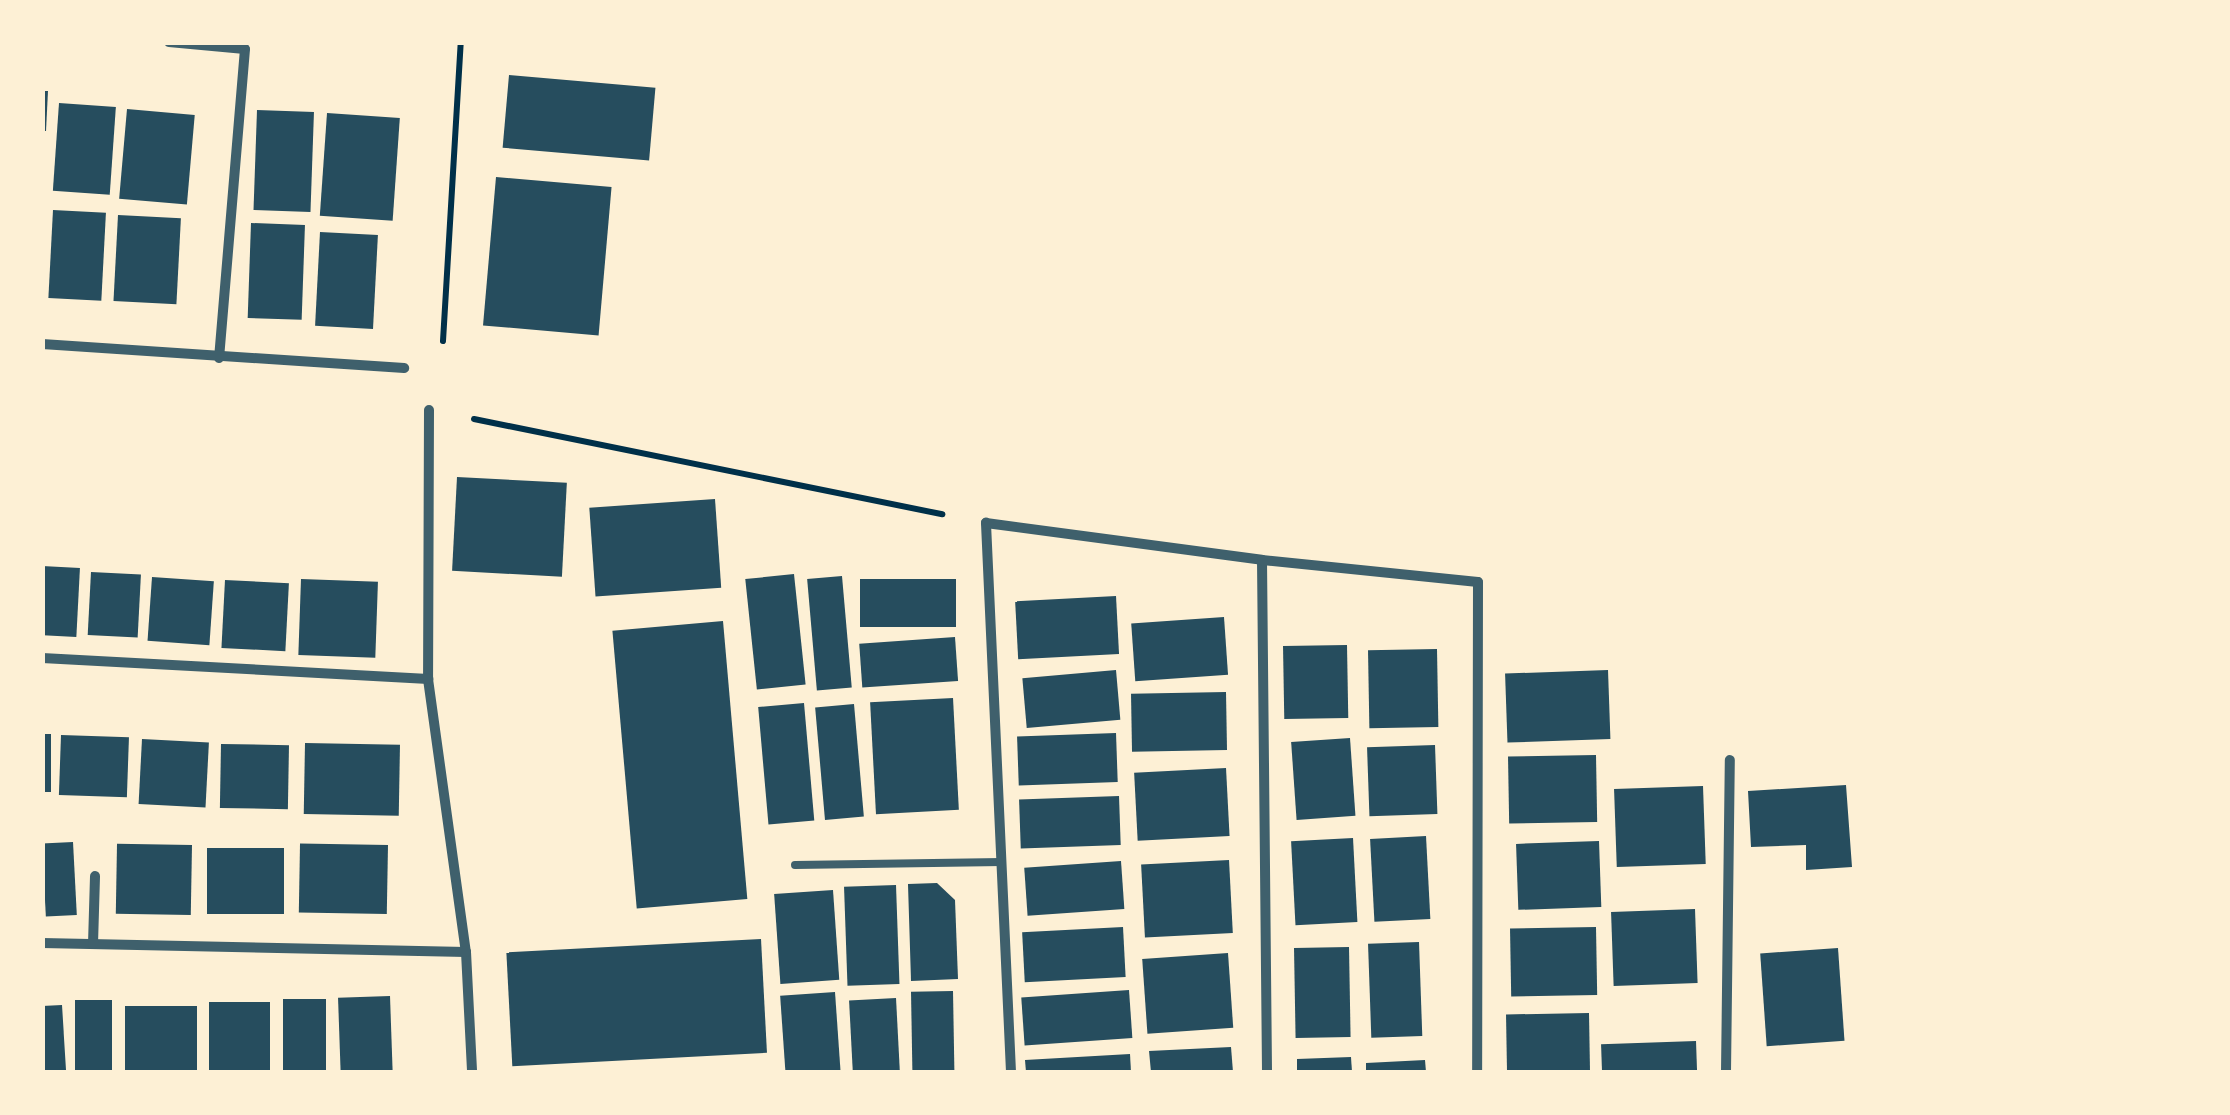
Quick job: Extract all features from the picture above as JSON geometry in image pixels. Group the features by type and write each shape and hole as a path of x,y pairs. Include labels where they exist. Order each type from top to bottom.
{"street":[{"path":"169,42 245,49 220,358"},
{"path":"42,344 404,368"},
{"path":"428,410 428,679 466,952 472,1072"},
{"path":"1011,1072 986,523 1262,560 1478,582 1476,1072"},
{"path":"1262,560 1268,1072"},
{"path":"42,658 428,679"},
{"path":"1726,1072 1730,760"},
{"path":"93,944 95,876"},
{"path":"42,943 466,952"}],"lane":[{"path":"796,865 1002,862"}],"path":[{"path":"441,353 461,42"},
{"path":"428,410 986,523"}],"building":[{"path":"509,75 655,88 649,161 503,148"},
{"path":"42,91 48,91 46,131 42,131"},
{"path":"59,103 116,107 110,195 53,191"},
{"path":"127,109 195,115 187,205 119,199"},
{"path":"257,110 314,112 310,212 254,210"},
{"path":"327,113 400,118 393,221 320,216"},
{"path":"496,177 612,187 599,336 483,325"},
{"path":"53,210 106,213 101,301 48,298"},
{"path":"118,215 181,218 176,304 113,301"},
{"path":"251,223 305,225 302,320 248,318"},
{"path":"320,232 378,235 373,329 315,326"},
{"path":"457,477 567,483 562,577 452,571"},
{"path":"715,499 721,588 596,597 589,508"},
{"path":"42,566 80,568 76,637 42,635"},
{"path":"91,572 141,575 138,638 88,635"},
{"path":"794,574 806,684 757,690 745,579"},
{"path":"842,576 852,688 817,691 807,579"},
{"path":"152,577 214,581 209,645 148,641"},
{"path":"301,579 378,582 375,658 298,655"},
{"path":"860,579 956,579 956,627 860,627"},
{"path":"225,580 289,583 285,651 221,648"},
{"path":"1116,596 1119,654 1018,659 1015,601"},
{"path":"1224,617 1228,675 1135,681 1131,623"},
{"path":"723,621 747,899 637,909 612,631"},
{"path":"955,637 958,681 862,688 859,644"},
{"path":"1347,645 1348,718 1284,719 1283,646"},
{"path":"1437,649 1438,727 1369,728 1368,650"},
{"path":"1116,670 1120,720 1027,728 1022,678"},
{"path":"1608,670 1610,739 1507,743 1505,674"},
{"path":"1226,692 1227,750 1132,752 1131,694"},
{"path":"953,698 959,810 876,814 870,702"},
{"path":"804,703 814,821 768,825 758,707"},
{"path":"854,704 864,817 825,820 815,707"},
{"path":"1116,733 1118,782 1019,785 1017,736"},
{"path":"42,734 51,734 51,792 42,792"},
{"path":"61,735 129,737 127,797 59,795"},
{"path":"1350,738 1355,816 1297,820 1291,742"},
{"path":"142,739 209,743 206,807 139,804"},
{"path":"305,743 400,745 399,816 304,814"},
{"path":"221,744 289,745 288,809 220,808"},
{"path":"1435,745 1437,814 1369,816 1367,747"},
{"path":"1596,755 1597,822 1509,824 1508,757"},
{"path":"1226,768 1230,836 1138,841 1134,773"},
{"path":"1846,785 1852,867 1806,870 1806,845 1751,847 1748,791"},
{"path":"1703,786 1706,864 1617,867 1614,789"},
{"path":"1119,796 1121,845 1021,848 1019,799"},
{"path":"1426,836 1430,919 1374,922 1370,839"},
{"path":"1353,838 1357,922 1295,925 1291,841"},
{"path":"1599,841 1601,907 1518,910 1516,844"},
{"path":"73,842 77,915 46,917 42,844"},
{"path":"300,843 388,845 387,914 299,912"},
{"path":"117,844 192,845 191,915 116,914"},
{"path":"207,848 284,848 284,914 207,914"},
{"path":"1229,860 1233,933 1145,938 1141,865"},
{"path":"1121,861 1124,909 1028,916 1024,868"},
{"path":"937,883 955,900 958,979 911,981 908,884"},
{"path":"896,885 899,984 847,986 844,887"},
{"path":"833,890 839,980 780,984 774,894"},
{"path":"1695,909 1698,983 1614,986 1611,912"},
{"path":"1123,927 1126,977 1025,982 1022,932"},
{"path":"1596,927 1597,995 1511,996 1510,929"},
{"path":"761,939 767,1053 512,1066 506,952"},
{"path":"1419,942 1422,1036 1371,1038 1368,944"},
{"path":"1349,947 1351,1037 1296,1038 1294,948"},
{"path":"1838,948 1844,1041 1767,1046 1760,953"},
{"path":"1228,953 1233,1028 1147,1034 1142,959"},
{"path":"1129,990 1132,1038 1025,1045 1021,998"},
{"path":"953,991 954,1072 912,1072 911,992"},
{"path":"835,992 841,1072 785,1072 780,996"},
{"path":"390,996 393,1072 341,1072 338,998"},
{"path":"896,998 900,1072 853,1072 849,1000"},
{"path":"283,999 326,999 326,1072 283,1072"},
{"path":"75,1000 112,1000 112,1072 75,1072"},
{"path":"209,1002 270,1002 270,1072 209,1072"},
{"path":"62,1005 66,1070 42,1071 42,1006"},
{"path":"125,1006 197,1006 197,1072 125,1072"},
{"path":"1589,1013 1590,1072 1507,1072 1506,1014"},
{"path":"1696,1041 1697,1072 1602,1072 1601,1044"},
{"path":"1231,1047 1233,1072 1151,1072 1149,1051"},
{"path":"1130,1054 1131,1072 1026,1072 1025,1060"},
{"path":"1351,1057 1352,1072 1297,1072 1297,1059"},
{"path":"1425,1060 1426,1072 1366,1072 1366,1063"}]}
